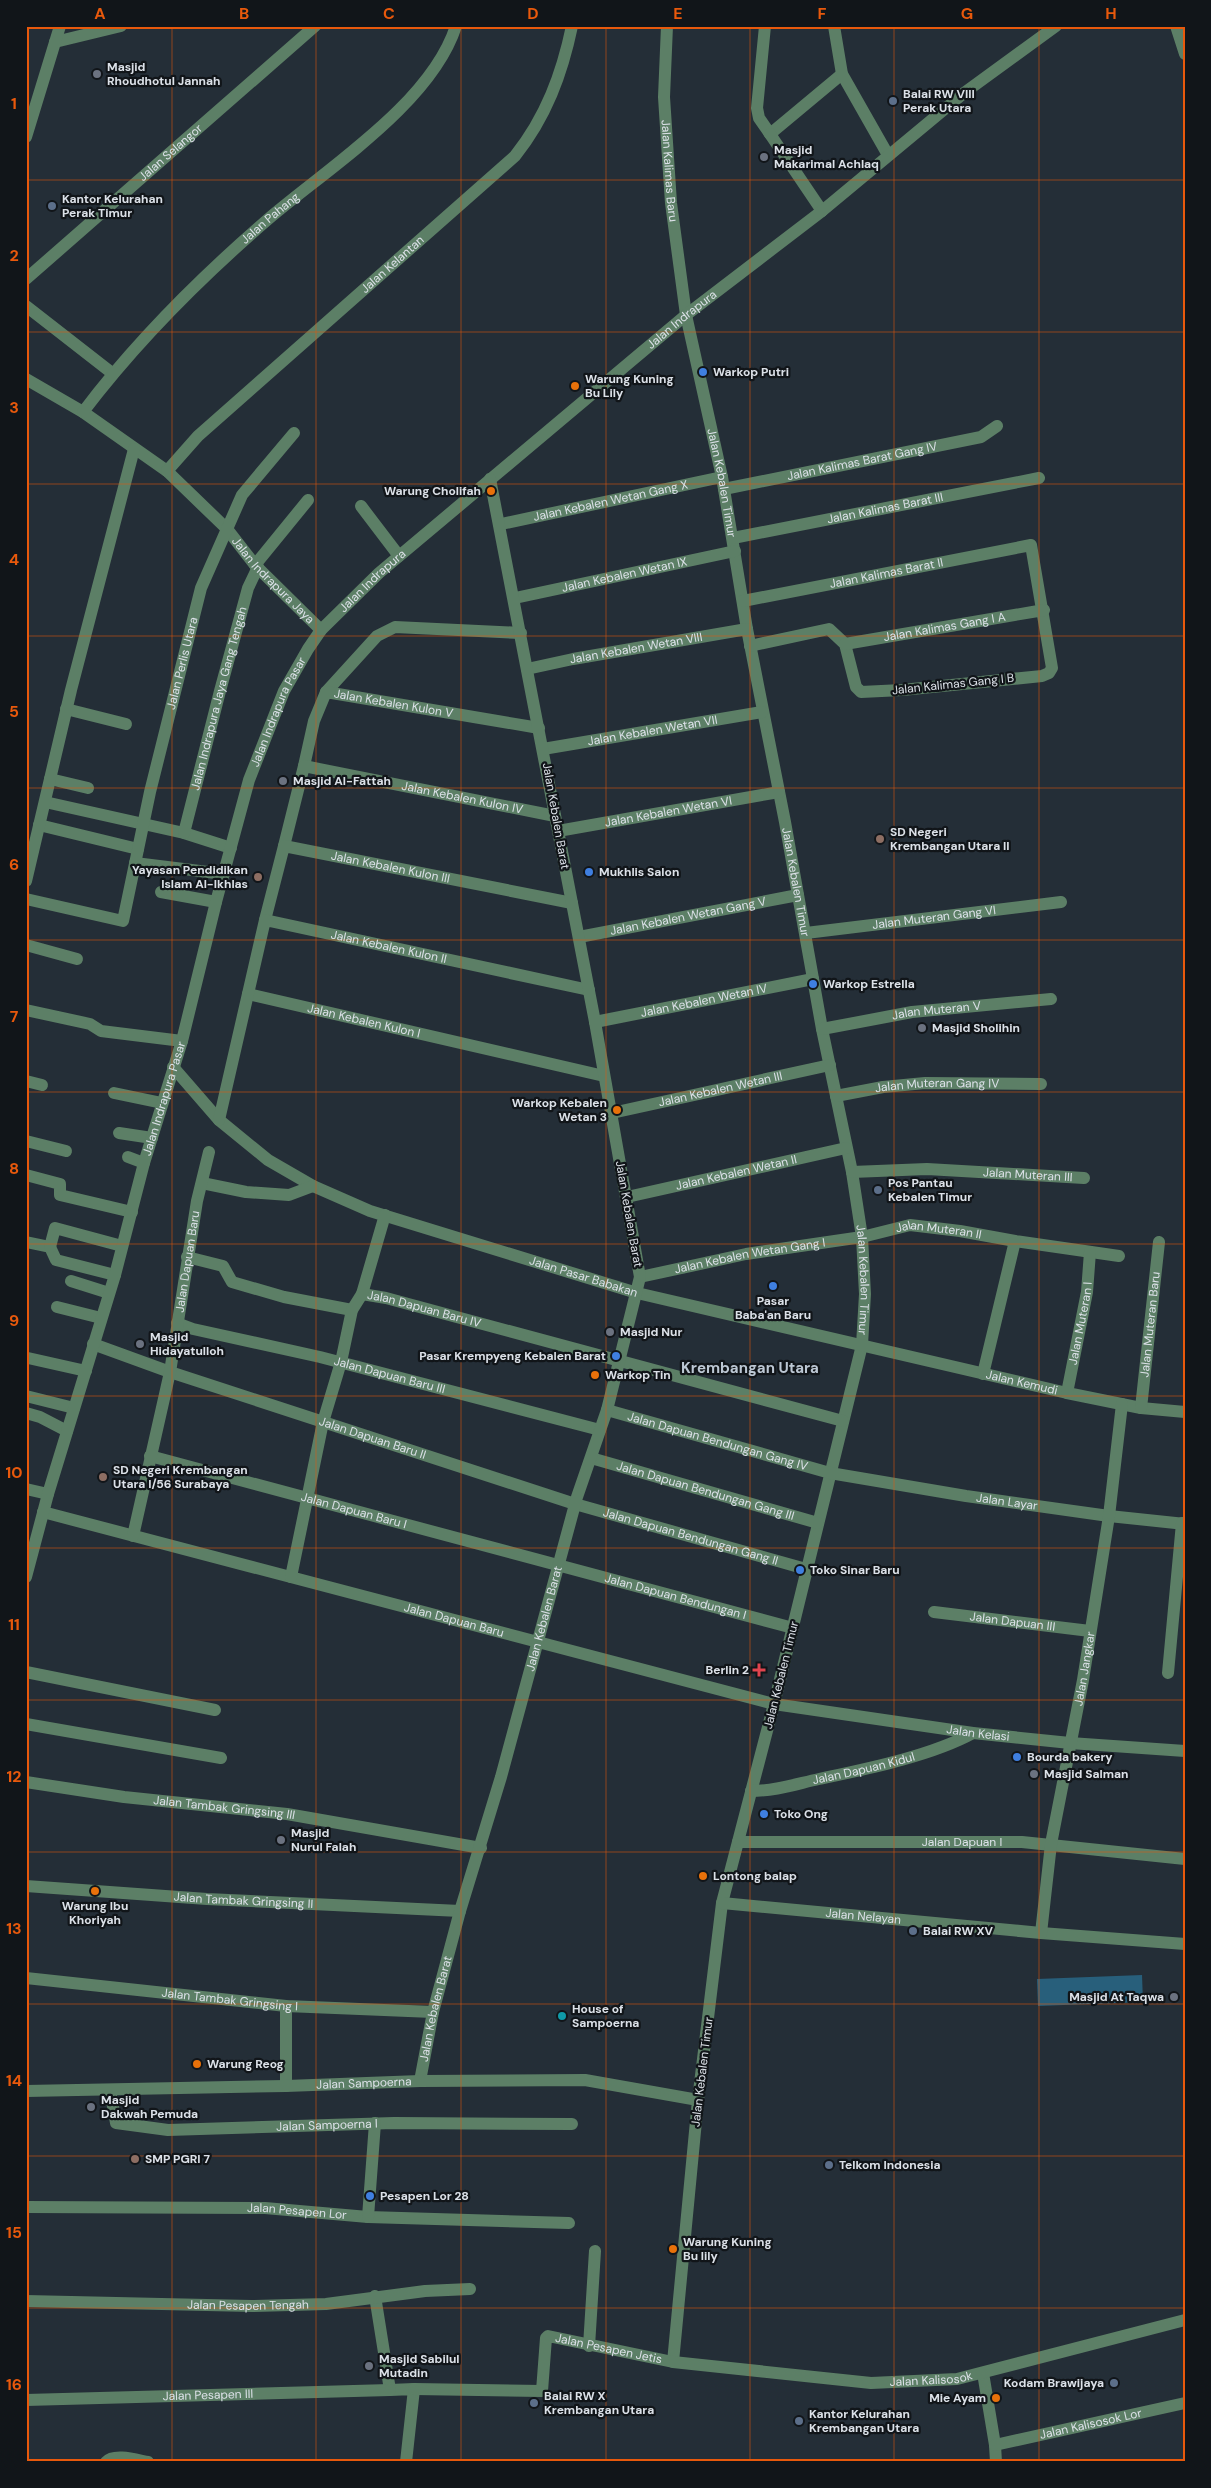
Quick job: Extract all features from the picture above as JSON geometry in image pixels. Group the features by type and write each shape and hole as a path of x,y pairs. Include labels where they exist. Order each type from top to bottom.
{"street":[{"path":"26,137 60,26"},
{"path":"54,42 98,29 121,26"},
{"name":"Jalan Selangor","path":"26,279 315,26"},
{"name":"Jalan Pahang","path":"83,412 112,373 174,307 266,221 358,146 420,88 444,54 456,26"},
{"name":"Jalan Kelantan","path":"167,471 198,436 515,156 542,118 557,82 572,26"},
{"name":"Jalan Kalimas Baru","path":"666,26 664,98 671,203 686,315"},
{"path":"765,26 757,108 759,118 822,211"},
{"path":"834,26 842,74 888,155"},
{"name":"Jalan Indrapura","path":"321,630 399,556 686,315 822,211 964,93 1056,26"},
{"path":"1176,26 1185,54"},
{"path":"770,134 842,74"},
{"path":"26,306 112,373"},
{"name":"Jalan Kebalen Timur","path":"673,2362 698,2100 722,1903 774,1704 862,1345 865,1294 862,1236 852,1172 822,1028 806,933 746,629 723,483 686,315"},
{"path":"26,379 83,412 167,471 227,529"},
{"name":"Jalan Kalimas Barat Gang IV","path":"723,483 981,437 997,426"},
{"name":"Jalan Perlis Utara","path":"26,899 122,922 143,824 201,588 242,495 294,433"},
{"path":"26,881 66,709 134,449"},
{"name":"Jalan Kalimas Barat III","path":"733,538 1039,478"},
{"name":"Jalan Kebalen Barat","path":"420,2081 433,2012 460,1911 481,1848 575,1504 607,1410 640,1277 596,1022 555,816 501,524 490,479"},
{"name":"Jalan Kebalen Wetan Gang X","path":"501,524 723,483"},
{"name":"Jalan Indrapura Jaya Gang Tengah","path":"184,833 248,588 257,566 308,500"},
{"path":"361,506 399,556"},
{"name":"Jalan Indrapura Jaya","path":"227,529 257,566 321,630"},
{"name":"Jalan Kalimas Barat II","path":"743,601 1031,545 1044,610"},
{"name":"Jalan Kebalen Wetan IX","path":"515,598 735,551"},
{"name":"Jalan Kalimas Gang I A","path":"845,644 1044,610"},
{"name":"Jalan Kalimas Gang I B","path":"845,644 857,690 861,692 902,690 1042,676 1049,673 1052,668 1044,610"},
{"path":"326,692 377,636 394,627 521,633"},
{"name":"Jalan Kebalen Wetan VIII","path":"527,669 573,658 746,629"},
{"path":"750,646 822,629 829,629 845,644"},
{"name":"Jalan Indrapura Pasar","path":"26,1577 32,1527 44,1512 115,1275 144,1163 182,1041 216,902 249,780 284,691 321,630"},
{"name":"Jalan Kebalen Kulon V","path":"304,766 314,721 326,692 539,728"},
{"path":"66,709 126,724"},
{"name":"Jalan Kebalen Wetan VII","path":"543,749 762,712"},
{"path":"219,1120 265,920 304,766"},
{"name":"Jalan Kebalen Kulon IV","path":"304,766 555,816"},
{"path":"50,779 88,788"},
{"name":"Jalan Kebalen Wetan VI","path":"558,831 779,792"},
{"path":"45,802 184,833 231,848"},
{"path":"39,824 138,849"},
{"name":"Jalan Kebalen Kulon III","path":"284,846 572,903"},
{"path":"135,863 224,874"},
{"path":"161,892 216,902"},
{"name":"Jalan Kebalen Wetan Gang V","path":"579,937 798,895"},
{"name":"Jalan Muteran Gang VI","path":"806,933 1061,902"},
{"name":"Jalan Kebalen Kulon II","path":"265,920 589,990"},
{"path":"26,945 77,959"},
{"name":"Jalan Kebalen Wetan IV","path":"596,1022 813,979"},
{"name":"Jalan Kebalen Kulon I","path":"248,994 604,1076"},
{"name":"Jalan Muteran V","path":"822,1028 912,1012 1051,999"},
{"path":"26,1010 79,1022 101,1031 182,1041"},
{"name":"Jalan Kebalen Wetan III","path":"612,1113 830,1065"},
{"name":"Jalan Pasar Babakan","path":"173,1067 219,1120 268,1160 313,1186 384,1215 637,1293 862,1345"},
{"path":"26,1081 42,1085"},
{"name":"Jalan Muteran Gang IV","path":"836,1096 883,1087 925,1083 1041,1084"},
{"path":"114,1093 162,1103"},
{"path":"119,1133 152,1138"},
{"path":"26,1141 66,1151"},
{"name":"Jalan Kebalen Wetan II","path":"627,1197 846,1148"},
{"name":"Jalan Dapuan Baru","path":"133,1536 170,1372 187,1257 209,1152"},
{"path":"128,1157 144,1163"},
{"name":"Jalan Muteran III","path":"852,1172 927,1169 1084,1178"},
{"path":"26,1175 60,1184 60,1195 132,1212"},
{"path":"202,1183 246,1192 289,1195 313,1186"},
{"path":"362,1294 384,1215"},
{"name":"Jalan Muteran II","path":"862,1236 890,1228 920,1225 1119,1256"},
{"path":"50,1250 55,1228 122,1246"},
{"name":"Jalan Kebalen Wetan Gang I","path":"640,1277 746,1254 862,1236"},
{"path":"983,1374 1015,1241"},
{"path":"26,1242 50,1250 56,1260 115,1275"},
{"name":"Jalan Muteran Baru","path":"1142,1408 1160,1242"},
{"name":"Jalan Muteran I","path":"1067,1393 1087,1292 1090,1252"},
{"name":"Jalan Dapuan Baru IV","path":"187,1257 223,1266 232,1282 284,1297 352,1310 362,1294 843,1421"},
{"path":"71,1281 109,1293"},
{"path":"57,1307 101,1318"},
{"path":"291,1577 323,1422 341,1362 352,1310"},
{"name":"Jalan Dapuan Baru III","path":"177,1323 193,1329 341,1362 600,1430"},
{"path":"93,1344 170,1372"},
{"name":"Jalan Kemudi","path":"862,1345 1067,1393 1142,1408 1185,1412"},
{"path":"28,1358 86,1370"},
{"name":"Jalan Dapuan Baru II","path":"170,1372 575,1504"},
{"path":"26,1396 74,1408"},
{"name":"Jalan Jangkar","path":"1041,1933 1051,1844 1109,1516 1122,1404"},
{"name":"Jalan Dapuan Bendungan Gang IV","path":"607,1410 830,1473"},
{"path":"26,1413 40,1417 67,1431"},
{"name":"Jalan Dapuan Baru I","path":"150,1456 558,1566"},
{"name":"Jalan Dapuan Bendungan Gang III","path":"591,1458 818,1523"},
{"name":"Jalan Layar","path":"830,1473 966,1496 1109,1516 1183,1523"},
{"path":"26,1489 48,1494"},
{"name":"Jalan Dapuan Bendungan Gang II","path":"575,1504 806,1569"},
{"name":"Jalan Dapuan Baru","path":"44,1512 774,1704"},
{"path":"1168,1673 1183,1523"},
{"name":"Jalan Dapuan Bendungan I","path":"558,1566 792,1628"},
{"name":"Jalan Dapuan III","path":"934,1612 1090,1631"},
{"path":"26,1672 215,1710"},
{"name":"Jalan Kelasi","path":"774,1704 973,1733 1070,1743 1185,1751"},
{"path":"26,1724 220,1758"},
{"name":"Jalan Dapuan Kidul","path":"751,1791 768,1791 856,1772 942,1748 973,1733"},
{"name":"Jalan Tambak Gringsing III","path":"26,1782 124,1797 287,1814 481,1848"},
{"name":"Jalan Dapuan I","path":"738,1842 931,1841 1051,1844 1185,1859"},
{"name":"Jalan Tambak Gringsing II","path":"26,1886 207,1899 460,1911"},
{"name":"Jalan Nelayan","path":"722,1903 1041,1933 1185,1944"},
{"name":"Jalan Tambak Gringsing I","path":"26,1978 286,2006 433,2012"},
{"path":"286,2006 286,2086"},
{"name":"Jalan Sampoerna","path":"26,2091 286,2086 420,2081 586,2080 698,2100"},
{"name":"Jalan Sampoerna I","path":"110,2090 113,2116 119,2125 168,2130 375,2123 572,2124"},
{"path":"368,2217 375,2123"},
{"name":"Jalan Pesapen Lor","path":"26,2207 265,2208 368,2217 569,2223"},
{"path":"589,2346 595,2251"},
{"name":"Jalan Pesapen Tengah","path":"26,2301 252,2306 326,2304 375,2296 470,2289"},
{"path":"375,2296 390,2390"},
{"name":"Jalan Kalisosok","path":"673,2362 871,2383 957,2379 1185,2320"},
{"name":"Jalan Pesapen Jetis","path":"414,2389 542,2391 547,2337 673,2362"},
{"path":"983,2372 996,2462"},
{"path":"406,2462 414,2389"},
{"name":"Jalan Pesapen III","path":"26,2400 414,2389"},
{"name":"Jalan Kalisosok Lor","path":"995,2445 1185,2403"},
{"path":"106,2462 109,2459 117,2458 148,2462"}],"water":[{"path":"1142,1975 1143,2002 1038,2006 1037,1979"}],"place":[{"name":"Masjid Rhoudhotul Jannah","path":"97,74"},
{"name":"Balai RW VIII Perak Utara","path":"893,101"},
{"name":"Masjid Makarimal Achlaq","path":"764,157"},
{"name":"Kantor Kelurahan Perak Timur","path":"52,206"},
{"name":"Warkop Putri","path":"703,372"},
{"name":"Warung Kuning Bu Lily","path":"575,386"},
{"name":"Warung Cholifah","path":"491,491"},
{"name":"Masjid Al-Fattah","path":"283,781"},
{"name":"SD Negeri Krembangan Utara II","path":"880,839"},
{"name":"Mukhlis Salon","path":"589,872"},
{"name":"Yayasan Pendidikan Islam Al-Ikhlas","path":"258,877"},
{"name":"Warkop Estrella","path":"813,984"},
{"name":"Masjid Sholihin","path":"922,1028"},
{"name":"Warkop Kebalen Wetan 3","path":"617,1110"},
{"name":"Pos Pantau Kebalen Timur","path":"878,1190"},
{"name":"Pasar Baba'an Baru","path":"773,1286"},
{"name":"Masjid Nur","path":"610,1332"},
{"name":"Masjid Hidayatulloh","path":"140,1344"},
{"name":"Pasar Krempyeng Kebalen Barat","path":"616,1356"},
{"name":"Warkop Tin","path":"595,1375"},
{"name":"SD Negeri Krembangan Utara I/56 Surabaya","path":"103,1477"},
{"name":"Toko Sinar Baru","path":"800,1570"},
{"name":"Berlin 2","path":"759,1670"},
{"name":"Bourda bakery","path":"1017,1757"},
{"name":"Masjid Salman","path":"1034,1774"},
{"name":"Toko Ong","path":"764,1814"},
{"name":"Masjid Nurul Falah","path":"281,1840"},
{"name":"Lontong balap","path":"703,1876"},
{"name":"Warung Ibu Khoriyah","path":"95,1891"},
{"name":"Balai RW XV","path":"913,1931"},
{"name":"Masjid At Taqwa","path":"1174,1997"},
{"name":"House of Sampoerna","path":"562,2016"},
{"name":"Warung Reog","path":"197,2064"},
{"name":"Masjid Dakwah Pemuda","path":"91,2107"},
{"name":"SMP PGRI 7","path":"135,2159"},
{"name":"Telkom Indonesia","path":"829,2165"},
{"name":"Pesapen Lor 28","path":"370,2196"},
{"name":"Warung Kuning Bu lily","path":"673,2249"},
{"name":"Masjid Sabilul Mutadin","path":"369,2366"},
{"name":"Kodam Brawijaya","path":"1114,2383"},
{"name":"Mie Ayam","path":"996,2398"},
{"name":"Balai RW X Krembangan Utara","path":"534,2403"},
{"name":"Kantor Kelurahan Krembangan Utara","path":"799,2421"}],"district":[{"name":"Krembangan Utara","path":"750,1368"}]}
